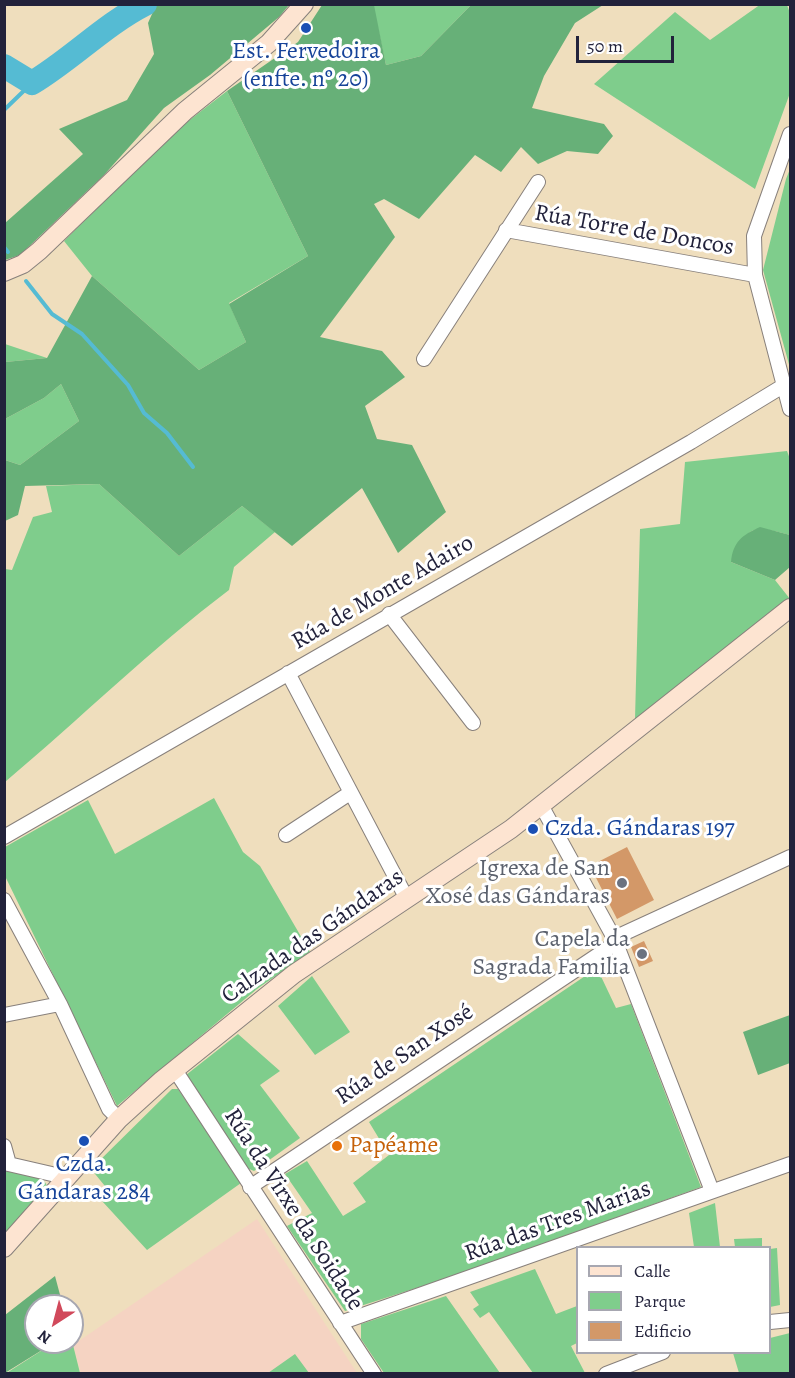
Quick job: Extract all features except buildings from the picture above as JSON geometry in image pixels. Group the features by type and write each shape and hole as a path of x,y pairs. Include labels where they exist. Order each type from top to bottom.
{"main road":[{"path":"4,272 23,264 39,251 185,111 269,43 304,4"},
{"name":"Calzada das Gándaras","path":"4,1248 119,1119 175,1070 294,974 511,830 790,608"}],"street":[{"path":"790,134 754,236 755,275 790,409"},
{"path":"424,359 538,182"},
{"name":"Rúa Torre de Doncos","path":"506,230 755,275"},
{"name":"Rúa de Monte Adairo","path":"4,837 691,442 783,386"},
{"path":"389,614 473,723"},
{"path":"288,673 407,898"},
{"path":"286,835 351,793"},
{"path":"541,805 615,940 712,1191"},
{"name":"Rúa de San Xosé","path":"250,1186 615,940 790,857"},
{"path":"4,900 60,1004 109,1108 119,1119"},
{"path":"4,1015 60,1004"},
{"name":"Rúa da Virxe da Soidade","path":"175,1070 374,1374"},
{"path":"4,1146 7,1163 56,1174 65,1180"},
{"name":"Rúa das Tres Marias","path":"340,1323 790,1164"},
{"path":"771,1322 790,1320"},
{"path":"606,1374 660,1354"}],"shaded area":[{"path":"257,1219 357,1373 81,1373 76,1354 84,1354 84,1337"}],"green space":[{"path":"761,4 787,5 790,13 790,93 755,189 594,84 675,12 710,40"},
{"path":"156,5 289,5 279,17 210,75 164,108 104,175 20,255 5,260 5,223 83,154 59,129 127,100 154,54 148,23"},
{"path":"322,5 374,5 386,65 421,56 471,5 603,5 575,23 544,76 532,108 604,124 613,136 598,154 567,151 538,164 521,147 501,172 475,155 419,219 384,199 374,204 395,237 320,337 382,351 405,377 365,406 377,439 412,445 446,512 398,553 362,488 292,546 242,506 179,556 99,484 25,486 18,515 5,521 5,460 20,465 79,421 61,384 44,398 5,419 5,362 47,358 92,276 199,370 246,342 229,304 308,256 227,91 298,42"},
{"path":"373,5 471,5 421,56 386,65"},
{"path":"227,91 308,256 229,303 246,342 199,370 92,276 64,241 178,129"},
{"path":"790,169 790,368 763,270"},
{"path":"5,344 47,358 5,362"},
{"path":"61,384 79,421 20,465 5,460 5,419 44,398"},
{"path":"787,451 790,459 790,535 766,529 753,530 743,541 731,562 775,580 790,599 635,719 640,529 680,524 685,462"},
{"path":"99,484 179,556 242,506 275,532 234,567 229,590 172,636 5,782 5,569 12,570 33,517 52,512 46,486"},
{"path":"760,527 790,535 790,567 775,580 731,562 739,540"},
{"path":"214,798 243,852 260,866 310,952 257,989 117,1106 5,876 5,847 88,800 115,854"},
{"path":"597,968 616,1008 631,1004 701,1187 463,1273 345,1311 287,1226 312,1213 285,1174 307,1161 343,1216 366,1202 353,1183 389,1155 369,1122"},
{"path":"312,976 350,1032 315,1055 278,1006"},
{"path":"790,1015 790,1063 758,1075 743,1032"},
{"path":"238,1034 280,1071 260,1085 300,1138 254,1171 247,1168 186,1075"},
{"path":"172,1089 178,1089 241,1183 147,1250 102,1201 109,1191 91,1169"},
{"path":"5,1165 36,1175 45,1182 48,1188 5,1236"},
{"path":"715,1203 720,1246 694,1246 689,1213"},
{"path":"762,1238 762,1246 735,1246 734,1239"},
{"path":"777,1248 780,1305 771,1307 771,1249"},
{"path":"535,1269 556,1314 576,1306 576,1344 571,1346 585,1373 533,1373 489,1312 480,1318 473,1309 479,1305 470,1292"},
{"path":"55,1276 60,1294 32,1294"},
{"path":"446,1296 500,1373 384,1373 361,1339 361,1324"},
{"path":"24,1300 24,1354 36,1354 5,1373 5,1315"},
{"path":"790,1333 790,1373 739,1373 733,1354 771,1354 771,1338"},
{"path":"36,1354 75,1354 80,1373 5,1374"},
{"path":"295,1354 309,1373 268,1373"}],"waterway":[{"path":"4,66 32,83 130,12 145,4"},
{"path":"4,110 32,83"},
{"path":"4,247 8,252"},
{"path":"26,281 52,314 82,334 128,385 144,413 167,433 193,467"}],"place":[{"name":"Est. Fervedoira (enfte. nº 20)","path":"306,28"},
{"name":"Czda. Gándaras 197","path":"533,829"},
{"name":"Igrexa de San Xosé das Gándaras","path":"622,883"},
{"name":"Capela da Sagrada Familia","path":"642,954"},
{"name":"Czda. Gándaras 284","path":"84,1141"},
{"name":"Papéame","path":"337,1146"}]}
